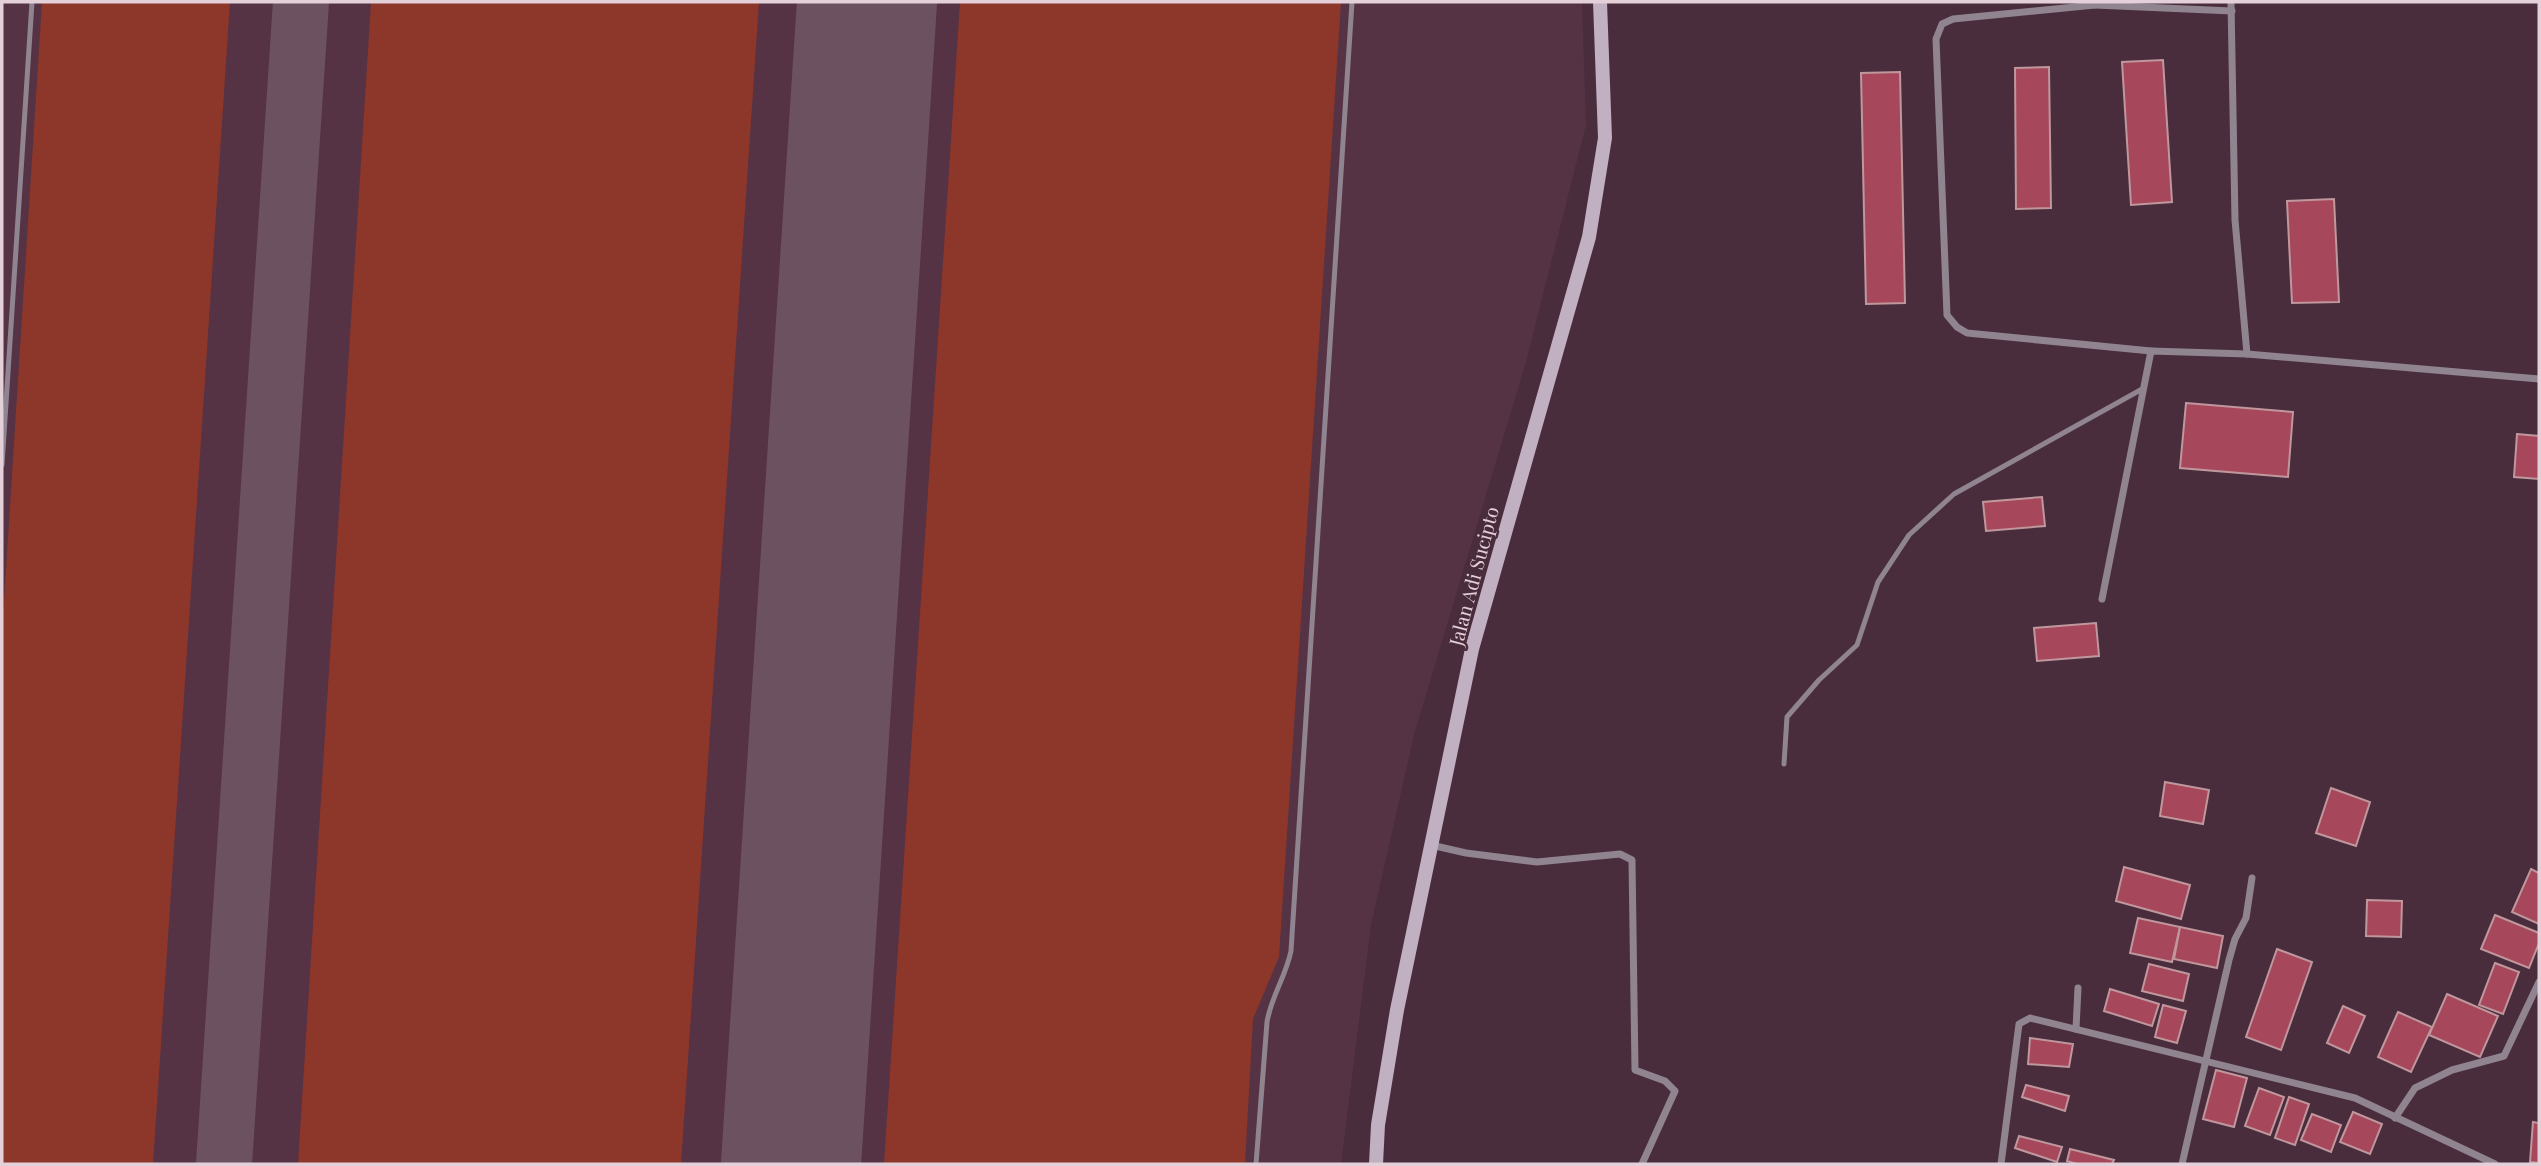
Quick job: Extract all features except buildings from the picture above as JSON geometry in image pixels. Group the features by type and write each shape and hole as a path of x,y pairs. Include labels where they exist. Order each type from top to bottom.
{"street":[{"name":"Jalan Adi Sucipto","path":"1376,1164 1378,1125 1397,1010 1472,649 1589,237 1605,138 1600,2"},
{"path":"2231,2 2235,220 2246,354"},
{"path":"2232,11 2095,4 1952,19 1942,23 1936,39 1947,315 1957,327 1967,333 2151,351 2246,354 2539,379"},
{"path":"2102,599 2151,351"},
{"path":"1431,845 1466,853 1537,862 1620,854 1632,860 1635,1070 1665,1081 1675,1091 1642,1164"},
{"path":"2182,1164 2235,939 2246,918 2252,878"},
{"path":"2395,1118 2415,1088 2452,1070 2504,1056 2539,982"},
{"path":"2076,1030 2078,988"},
{"path":"2001,1164 2019,1024 2030,1018 2355,1098 2495,1164"}],"lane":[{"path":"2,465 32,2"},
{"path":"1256,1164 1267,1022 1269,1011 1287,971 1291,951 1352,2"},
{"path":"1784,764 1787,717 1819,680 1857,645 1878,582 1909,535 1955,494 2144,387"}],"shaded area":[{"path":"2,2 1582,2 1586,125 1526,362 1415,731 1371,925 1341,1164 2,1164"},
{"path":"42,2 230,2 153,1164 2,1164 2,632"},
{"path":"371,2 759,2 681,1164 298,1164"},
{"path":"960,2 1341,2 1279,957 1253,1019 1245,1164 884,1164"}],"taxiway":[{"path":"224,1164 301,2"}],"runway":[{"path":"791,1164 867,2"}]}
